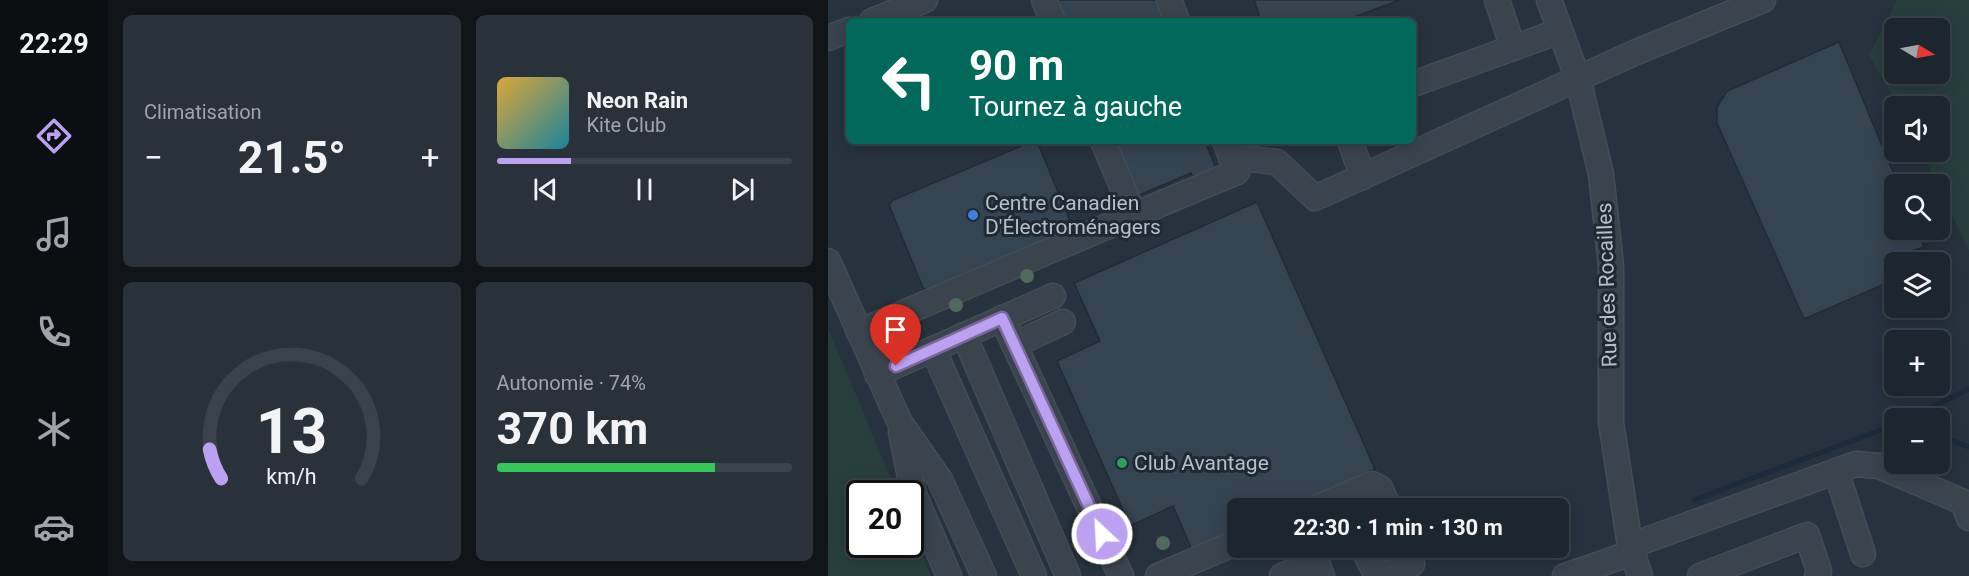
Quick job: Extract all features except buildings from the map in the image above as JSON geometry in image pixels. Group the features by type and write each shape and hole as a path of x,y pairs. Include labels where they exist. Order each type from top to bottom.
{"street":[{"path":"880,18 925,0"},
{"path":"1044,0 1052,18"},
{"path":"1168,0 1176,18"},
{"path":"1497,0 1513,48"},
{"name":"Rue des Rocailles","path":"1548,0 1578,79 1601,174 1611,266 1611,422 1631,549 1640,576"},
{"path":"1228,149 1277,162 1315,198 1578,79 1763,0"},
{"path":"828,38 846,31"},
{"path":"1416,83 1560,31"},
{"path":"1104,144 1134,215"},
{"path":"1351,144 1363,177"},
{"path":"859,332 1237,172 1228,149"},
{"path":"828,261 899,421 940,480 984,576"},
{"path":"877,374 1053,296"},
{"path":"1002,318 1121,576"},
{"path":"1014,345 1063,322"},
{"path":"964,335 1068,576"},
{"path":"933,349 1034,576"},
{"path":"899,421 912,492 950,576"},
{"path":"1565,576 1856,464 1879,466 1963,502 1968,515"},
{"path":"1836,471 1863,554"},
{"path":"1339,498 1372,484 1380,489 1384,498"},
{"path":"1700,576 1807,535 1819,571 1817,576"},
{"path":"1158,576 1227,547"},
{"path":"1368,558 1377,576"},
{"path":"1382,576 1411,563"},
{"path":"1282,576 1311,564 1318,566 1322,576"}],"green space":[{"path":"1897,0 1969,0 1969,251 1950,211 1950,174 1932,174 1927,162 1950,162 1950,96 1892,96 1885,84 1950,84 1950,18 1888,18"},
{"path":"1884,26 1884,81 1869,55"},
{"path":"828,328 892,480 846,480 846,558 924,558 931,576 828,576"}],"waterway":[{"path":"1930,408 1969,389"},
{"path":"1694,500 1884,429"},
{"path":"1950,440 1969,447"}],"place":[{"name":"Centre Canadien D'Électroménagers","path":"973,215"},
{"name":"Club Avantage","path":"1122,463"}],"route":[{"path":"896,366 1002,318 1102,534"}]}
